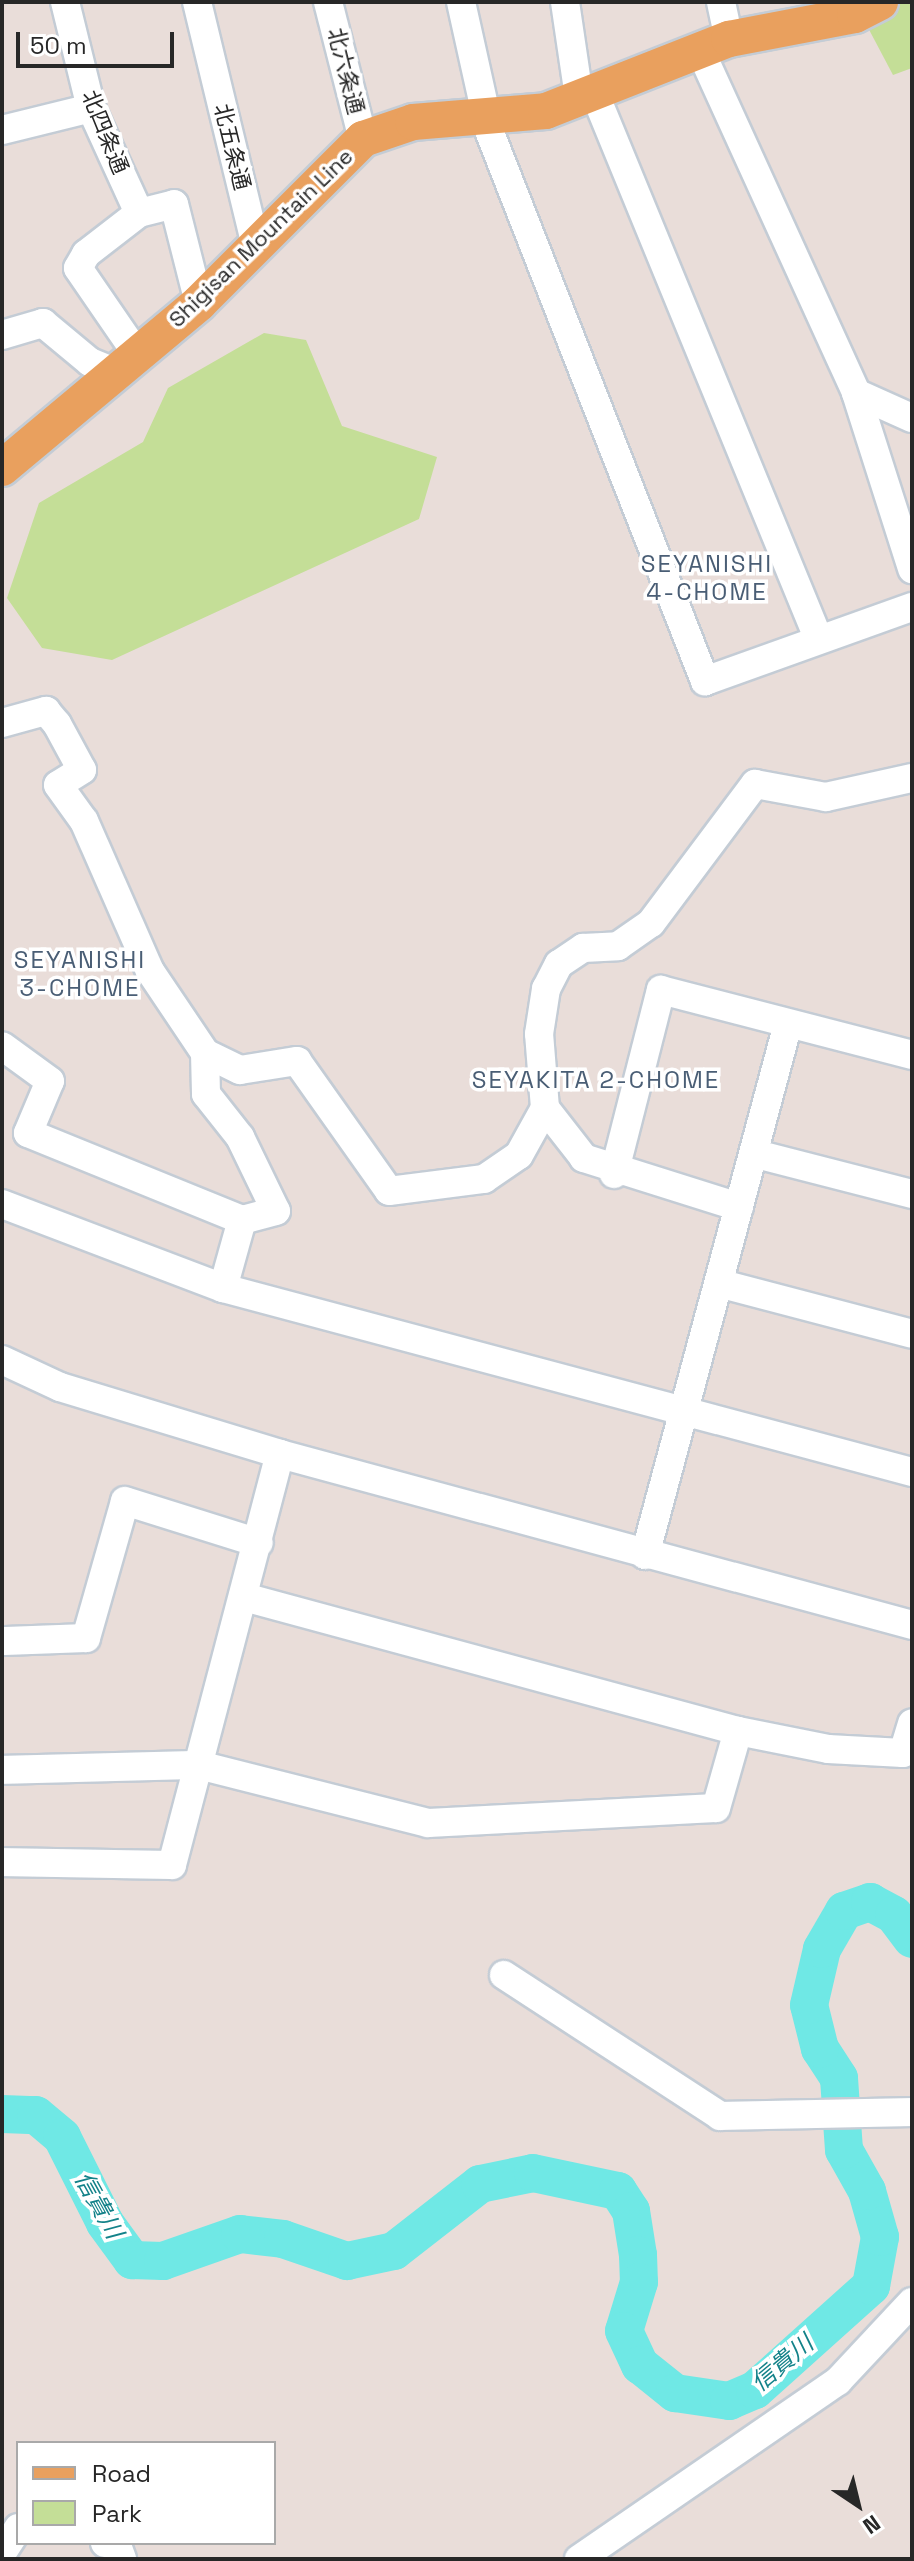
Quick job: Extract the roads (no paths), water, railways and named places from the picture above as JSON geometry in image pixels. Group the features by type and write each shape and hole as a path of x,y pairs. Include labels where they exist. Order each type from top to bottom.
{"main road":[{"name":"Shigisan Mountain Line","path":"2,468 199,303 363,139 413,122 491,119 586,94 714,45 862,6"}],"street":[{"name":"北四条通","path":"65,2 91,108 139,213"},
{"name":"北五条通","path":"197,2 256,245"},
{"name":"北六条通","path":"328,2 363,139"},
{"path":"461,2 491,119 490,133 705,681 912,607"},
{"path":"565,2 586,94 819,640"},
{"path":"721,2 714,45 856,393 912,569"},
{"path":"2,130 91,108"},
{"path":"2,335 43,323 90,362 126,363 78,268 139,213 174,204 199,303"},
{"path":"856,393 912,418"},
{"path":"2,723 46,711 57,724 82,770 58,785 84,821 150,971 205,1053 240,1070 297,1061 389,1191 484,1179 519,1155 545,1108"},
{"path":"739,1207 614,1174 584,1158 545,1108 539,1034 559,964 583,948 618,946 651,923 755,784 826,797 912,778"},
{"path":"614,1174 661,990 912,1055"},
{"path":"645,1555 722,1284 739,1207 756,1154 788,1024"},
{"path":"2,1046 50,1081 28,1133 242,1220 276,1211 240,1137 206,1094 205,1053"},
{"path":"756,1154 912,1194"},
{"path":"2,1204 151,1266 223,1288 912,1472"},
{"path":"223,1288 242,1220"},
{"path":"722,1284 912,1334"},
{"path":"2,1360 60,1387 280,1454 912,1625"},
{"path":"2,1862 172,1865 280,1454"},
{"path":"2,1641 86,1638 125,1501 259,1543"},
{"path":"244,1597 738,1731 903,1753 912,1723"},
{"path":"2,1770 199,1765 428,1823 716,1808 738,1731"},
{"path":"504,1975 720,2116 912,2112"},
{"path":"579,2559 838,2381 912,2302"},
{"path":"2,2553 16,2530"}],"waterway":[{"name":"信貴川","path":"2,2114 36,2115 62,2137 105,2223 132,2260 163,2261 240,2234 283,2239 347,2261 394,2251 480,2184 533,2173 618,2191 631,2211 638,2255 639,2282 624,2331 640,2365 675,2393 729,2401 755,2390 871,2286 880,2237 867,2191 844,2150 839,2078 820,2049 809,2005 822,1949 844,1911 870,1902 894,1915 912,1939"}],"district":[{"name":"SEYANISHI 4-CHOME","path":"707,578"},
{"name":"SEYANISHI 3-CHOME","path":"80,974"},
{"name":"SEYAKITA 2-CHOME","path":"596,1080"}]}
